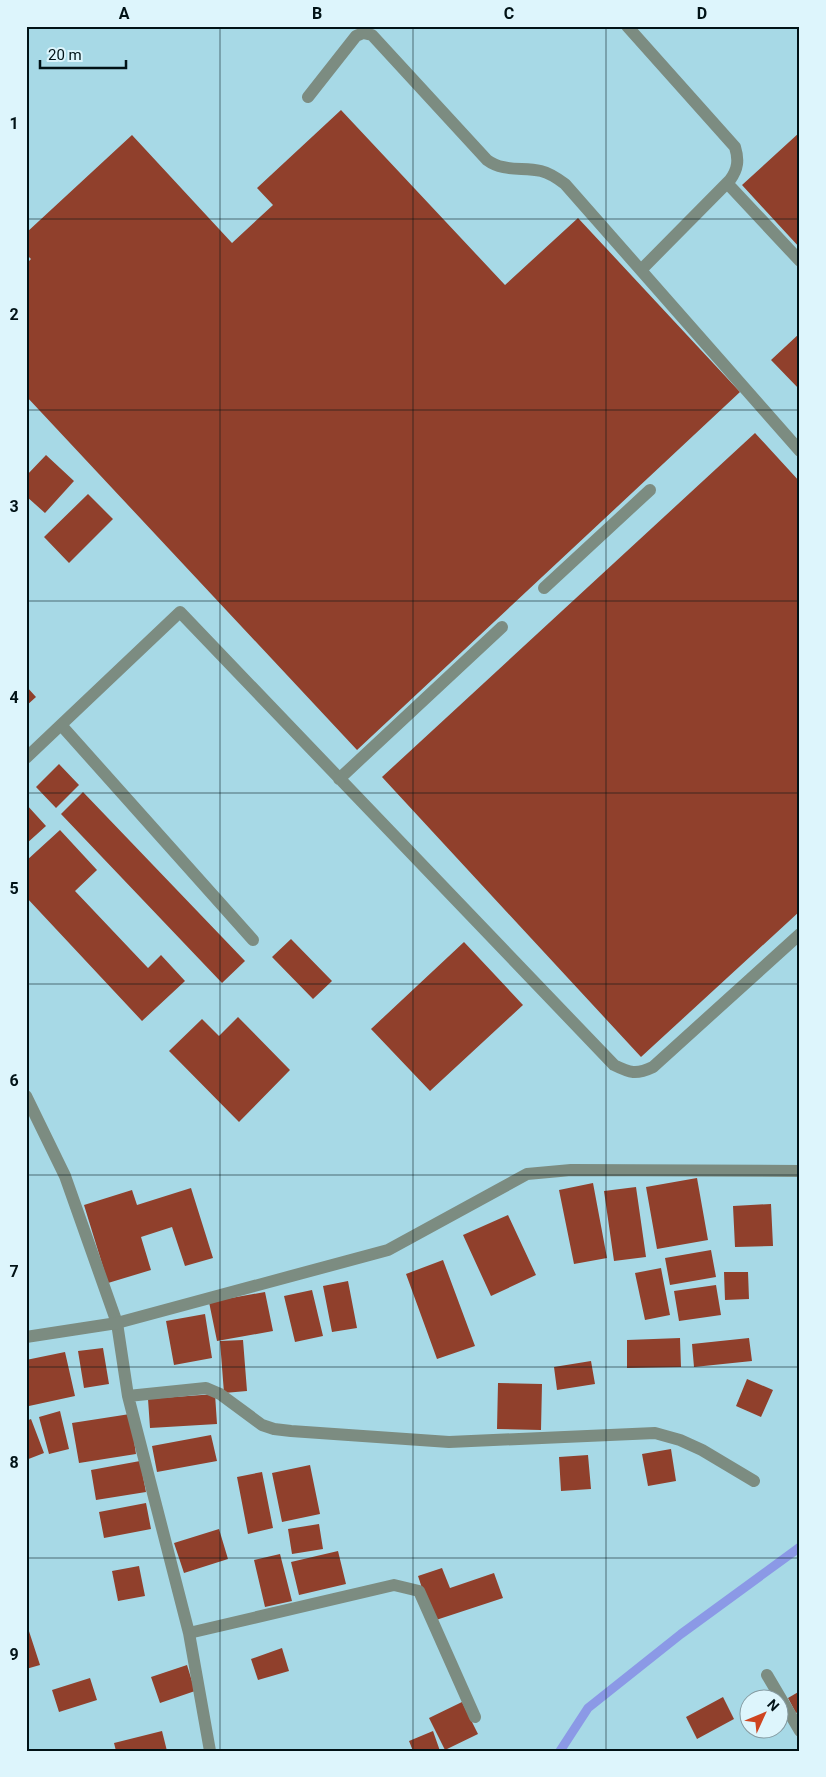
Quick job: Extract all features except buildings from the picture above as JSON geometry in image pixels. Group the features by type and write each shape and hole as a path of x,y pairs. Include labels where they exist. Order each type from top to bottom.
{"street":[{"path":"626,26 736,147 738,156 736,171 727,183 641,270"},
{"path":"308,97 356,36 363,33 372,35 487,160 502,168 547,173 565,184 800,451"},
{"path":"727,183 800,261"},
{"path":"544,588 650,490"},
{"path":"26,758 180,612 614,1065 627,1071 642,1073 653,1067 800,934"},
{"path":"339,779 502,627"},
{"path":"61,725 253,940"},
{"path":"26,1096 65,1176 117,1323 128,1396 189,1633 210,1751"},
{"path":"26,1338 117,1323 388,1250 526,1174 571,1170 799,1171"},
{"path":"128,1396 206,1388 220,1394 262,1425 274,1429 449,1442 655,1432 702,1450 754,1481"},
{"path":"189,1633 394,1585 420,1591 475,1717"},
{"path":"767,1675 800,1731"}],"waterway":[{"path":"560,1751 588,1708 681,1634 800,1547"}]}
